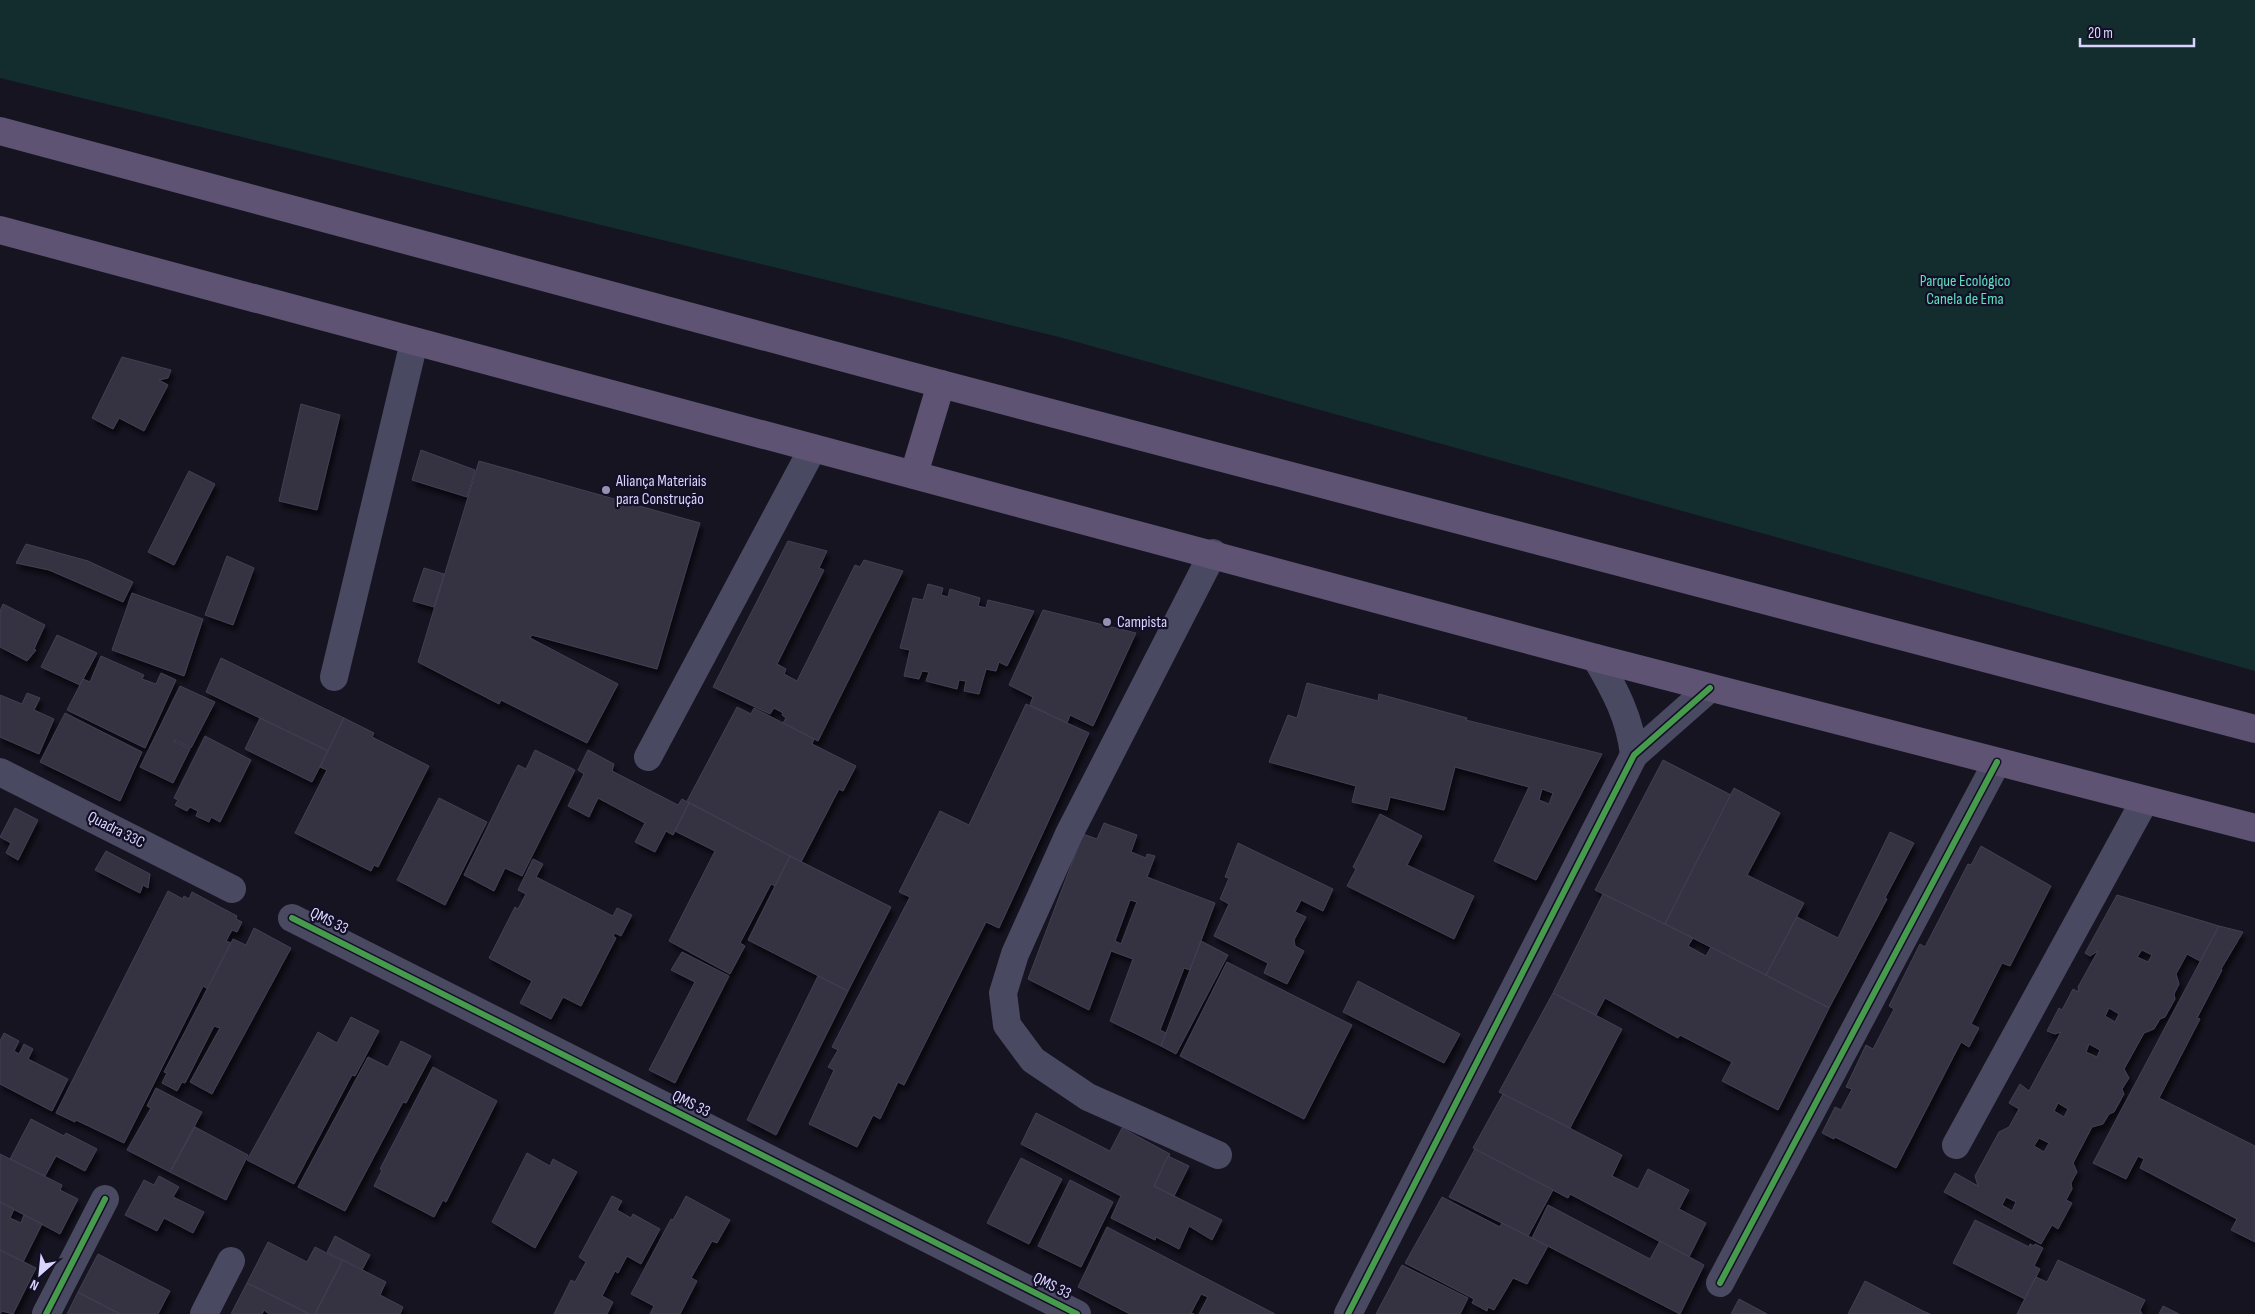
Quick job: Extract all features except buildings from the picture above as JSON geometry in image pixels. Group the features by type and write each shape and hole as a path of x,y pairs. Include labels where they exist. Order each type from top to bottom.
{"main road":[{"path":"0,131 941,384 2255,729"},
{"path":"0,230 414,342 1213,553 1596,658 2255,828"},
{"path":"914,474 941,384"}],"street":[{"path":"334,677 414,342"},
{"path":"648,757 813,448"},
{"path":"1213,553 1068,834 1015,954 1003,993 1008,1025 1033,1060 1088,1097 1218,1154"},
{"path":"1596,658 1625,712 1632,734 1634,755"},
{"path":"1348,1314 1634,755 1710,688"},
{"path":"1720,1283 1997,762"},
{"name":"Quadra 33C","path":"0,772 232,889"},
{"path":"1956,1146 2144,800"},
{"name":"QMS 33","path":"292,918 1077,1314"},
{"path":"46,1314 105,1199"},
{"path":"204,1314 231,1261"}],"green space":[{"name":"Parque Ecológico Canela de Ema","path":"0,0 2255,0 2255,671 1059,337 0,78"}],"cycle path":[{"path":"1348,1314 1634,755 1710,688"},
{"path":"1720,1283 1997,762"},
{"path":"292,918 1077,1314"},
{"path":"46,1314 105,1199"}],"place":[{"name":"Aliança Materiais para Construção","path":"606,490"},
{"name":"Campista","path":"1107,622"}]}
